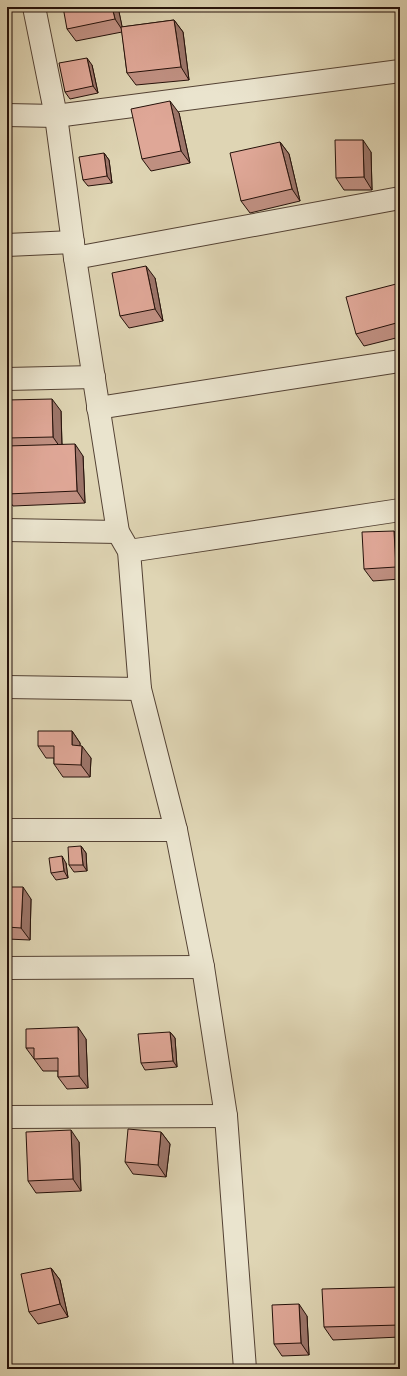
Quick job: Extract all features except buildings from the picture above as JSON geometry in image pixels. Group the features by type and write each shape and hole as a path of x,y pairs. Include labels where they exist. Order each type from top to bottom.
{"street":[{"path":"34,7 56,116 74,250 118,532 128,551 140,689 176,830 203,967 226,1116 245,1369"},
{"path":"7,115 56,116 400,71"},
{"path":"7,245 74,250 400,198"},
{"path":"98,408 400,362"},
{"path":"7,379 94,377"},
{"path":"128,551 400,510"},
{"path":"7,530 118,532"},
{"path":"7,687 140,689"},
{"path":"7,830 176,830"},
{"path":"7,968 203,967"},
{"path":"7,1117 226,1116"}]}
